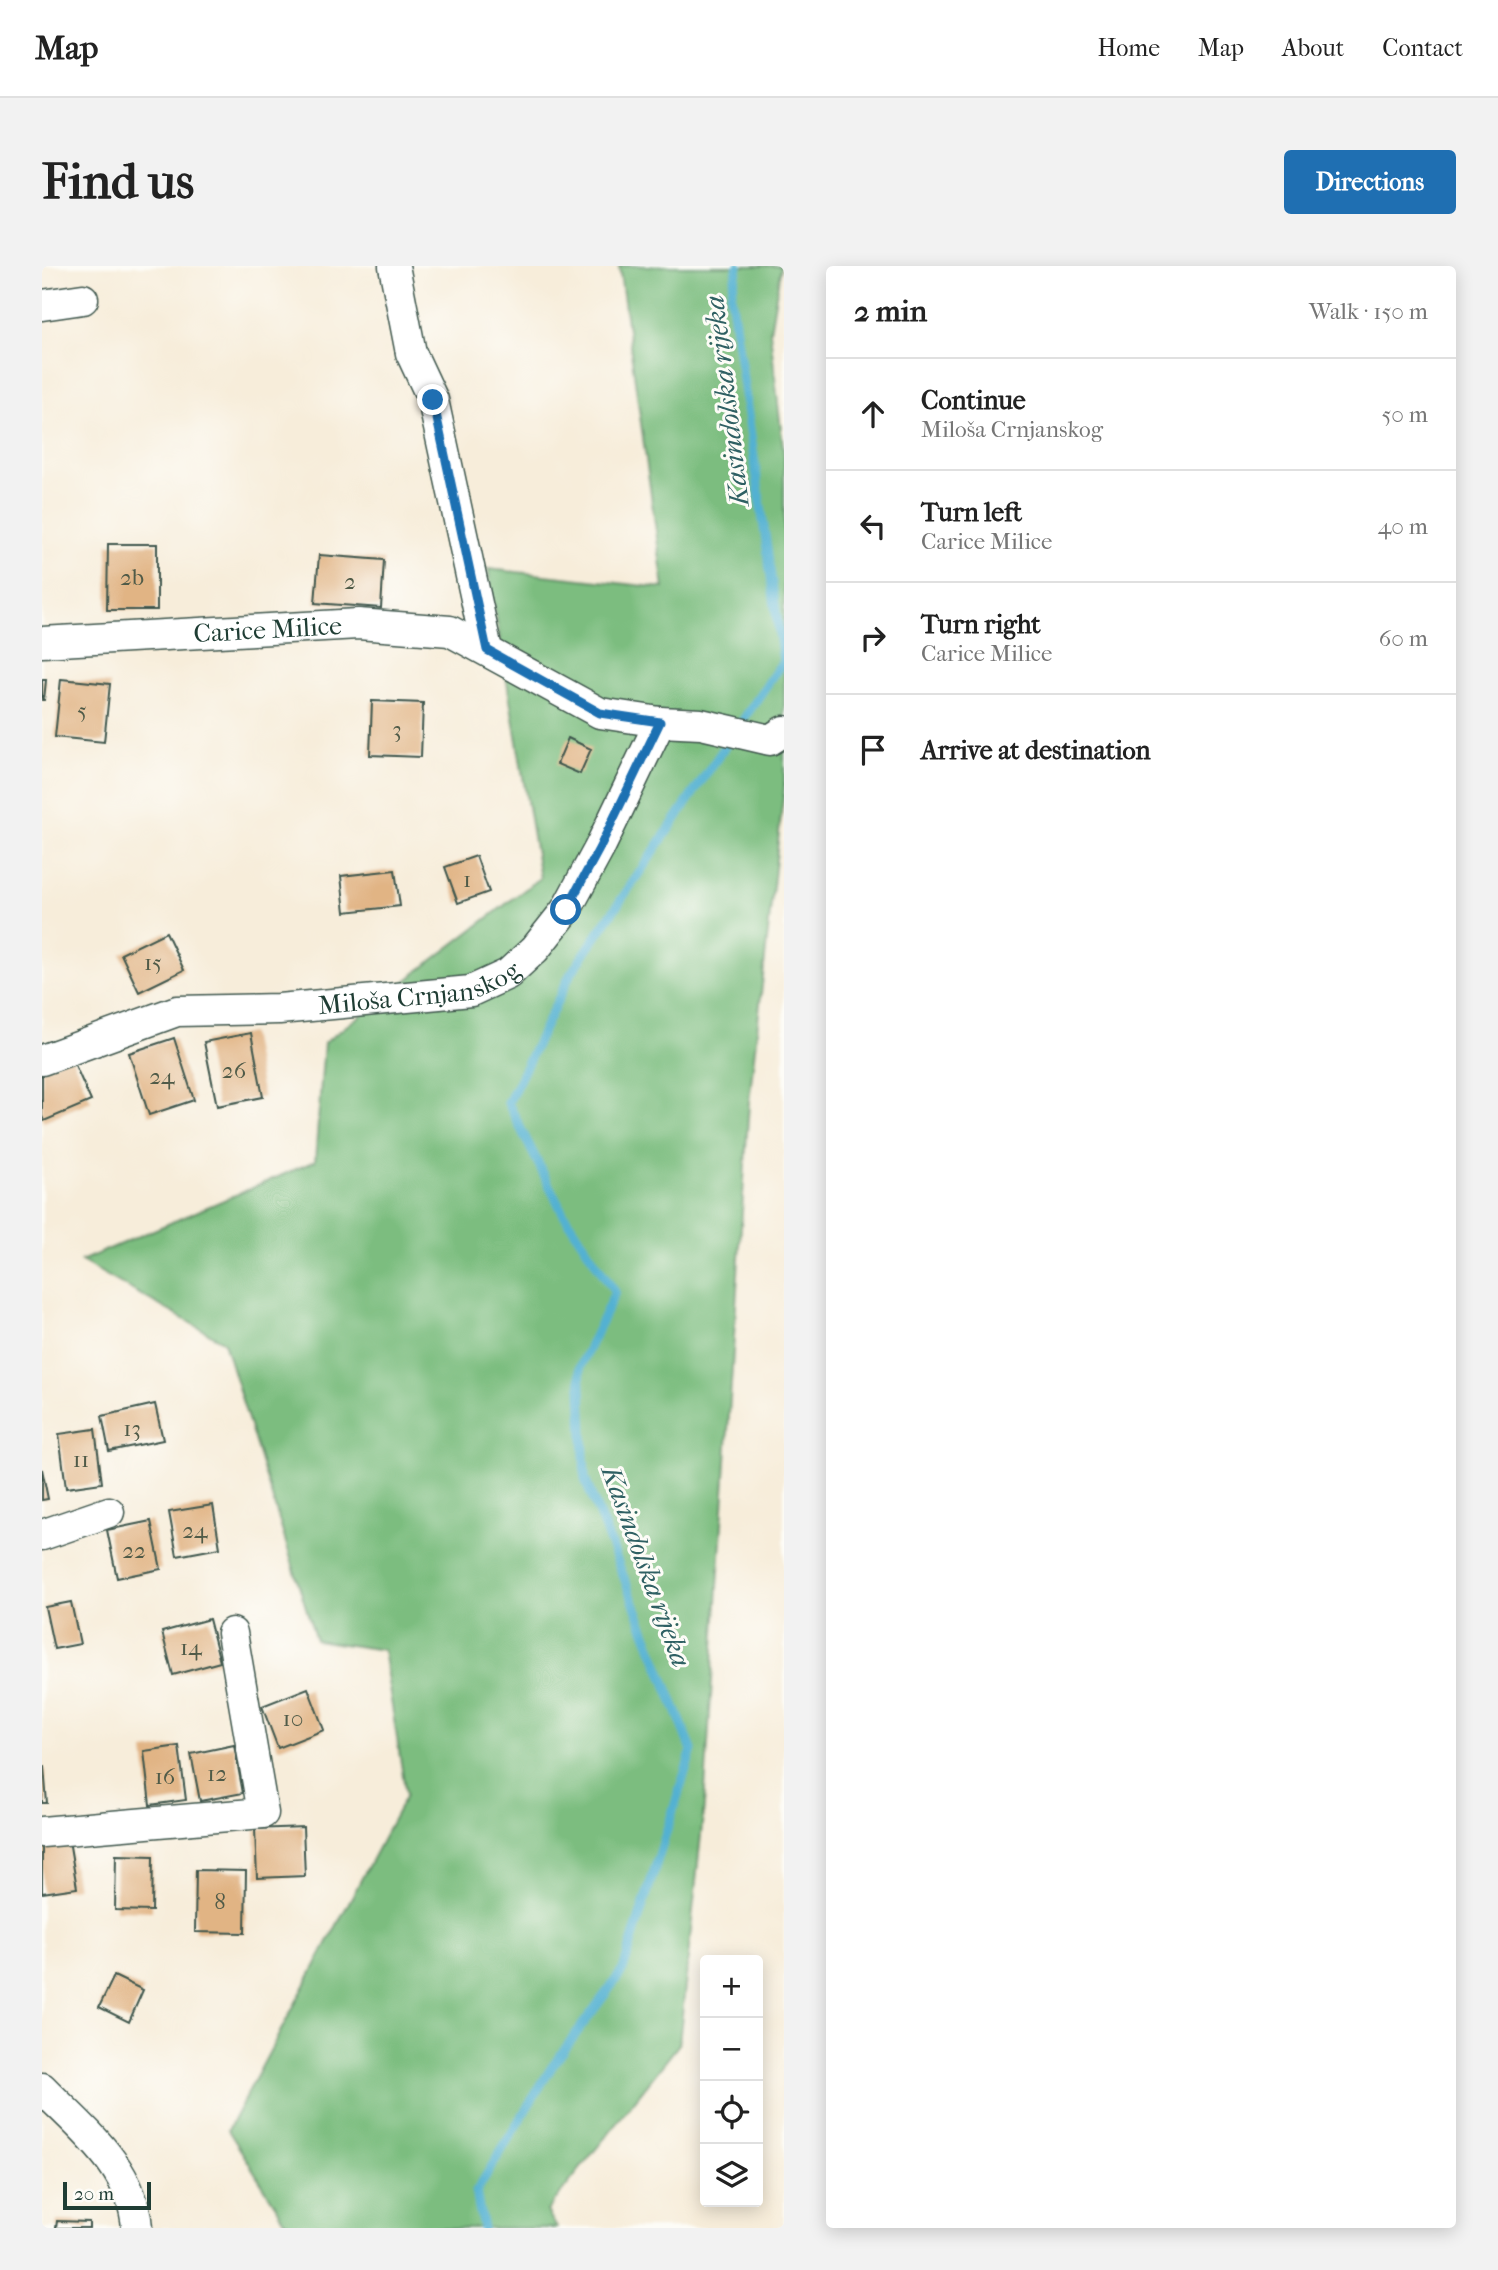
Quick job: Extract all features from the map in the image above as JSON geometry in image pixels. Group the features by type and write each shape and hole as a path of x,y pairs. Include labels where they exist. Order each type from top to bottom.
{"street":[{"path":"394,266 411,353 433,400 487,650"},
{"path":"42,305 83,299"},
{"name":"Carice Milice","path":"42,642 358,624 450,631 600,713 777,735"},
{"name":"Miloša Crnjanskog","path":"42,1060 177,1011 279,1009 471,991 508,974 535,949 566,910 599,849 660,722"},
{"path":"42,1535 108,1512"},
{"path":"42,1832 263,1813 232,1633"},
{"path":"42,2088 111,2158 125,2182 136,2210 137,2228"}],"green space":[{"path":"619,266 781,266 770,331 784,457 784,788 749,1102 704,1806 679,2044 547,2211 557,2228 290,2228 228,2130 406,1795 383,1650 316,1640 224,1342 81,1261 315,1161 324,1043 540,878 488,569 664,588"}],"building":[{"path":"108,544 157,544 157,610 107,610"},
{"path":"319,555 384,560 381,608 315,603"},
{"path":"61,679 110,684 104,742 55,737"},
{"path":"42,680 46,680 44,700 42,700"},
{"path":"372,701 423,703 421,757 370,755"},
{"path":"568,738 591,749 580,774 557,764"},
{"path":"476,856 489,892 458,903 445,867"},
{"path":"395,870 400,906 345,912 341,876"},
{"path":"166,932 184,970 139,992 121,954"},
{"path":"251,1033 263,1097 217,1106 204,1042"},
{"path":"174,1038 194,1100 149,1115 129,1053"},
{"path":"71,1056 91,1101 44,1121 42,1069"},
{"path":"155,1404 163,1440 109,1451 102,1416"},
{"path":"95,1429 102,1483 66,1488 59,1434"},
{"path":"42,1469 48,1499 42,1500"},
{"path":"213,1505 220,1548 177,1556 169,1512"},
{"path":"151,1521 161,1569 117,1578 107,1530"},
{"path":"71,1602 80,1644 54,1649 45,1607"},
{"path":"209,1619 220,1662 173,1675 162,1632"},
{"path":"308,1688 324,1730 278,1748 262,1706"},
{"path":"234,1745 243,1793 200,1801 191,1754"},
{"path":"179,1746 186,1800 150,1805 144,1751"},
{"path":"44,1767 47,1803 42,1803"},
{"path":"303,1827 305,1876 257,1878 255,1829"},
{"path":"69,1840 77,1888 42,1893 42,1844"},
{"path":"116,1855 153,1856 152,1911 115,1910"},
{"path":"196,1870 246,1871 245,1933 195,1932"},
{"path":"114,1976 143,1990 129,2022 99,2007"},
{"path":"57,2221 89,2222 89,2228 56,2228"}],"waterway":[{"name":"Kasindolska rijeka","path":"483,2228 476,2192 553,2065 623,1970 692,1750 585,1479 580,1367 615,1292 563,1213 508,1103 570,975 783,661 731,295 738,266"}],"route":[{"path":"433,400 487,650 600,713 660,722 599,849 566,910"}]}
